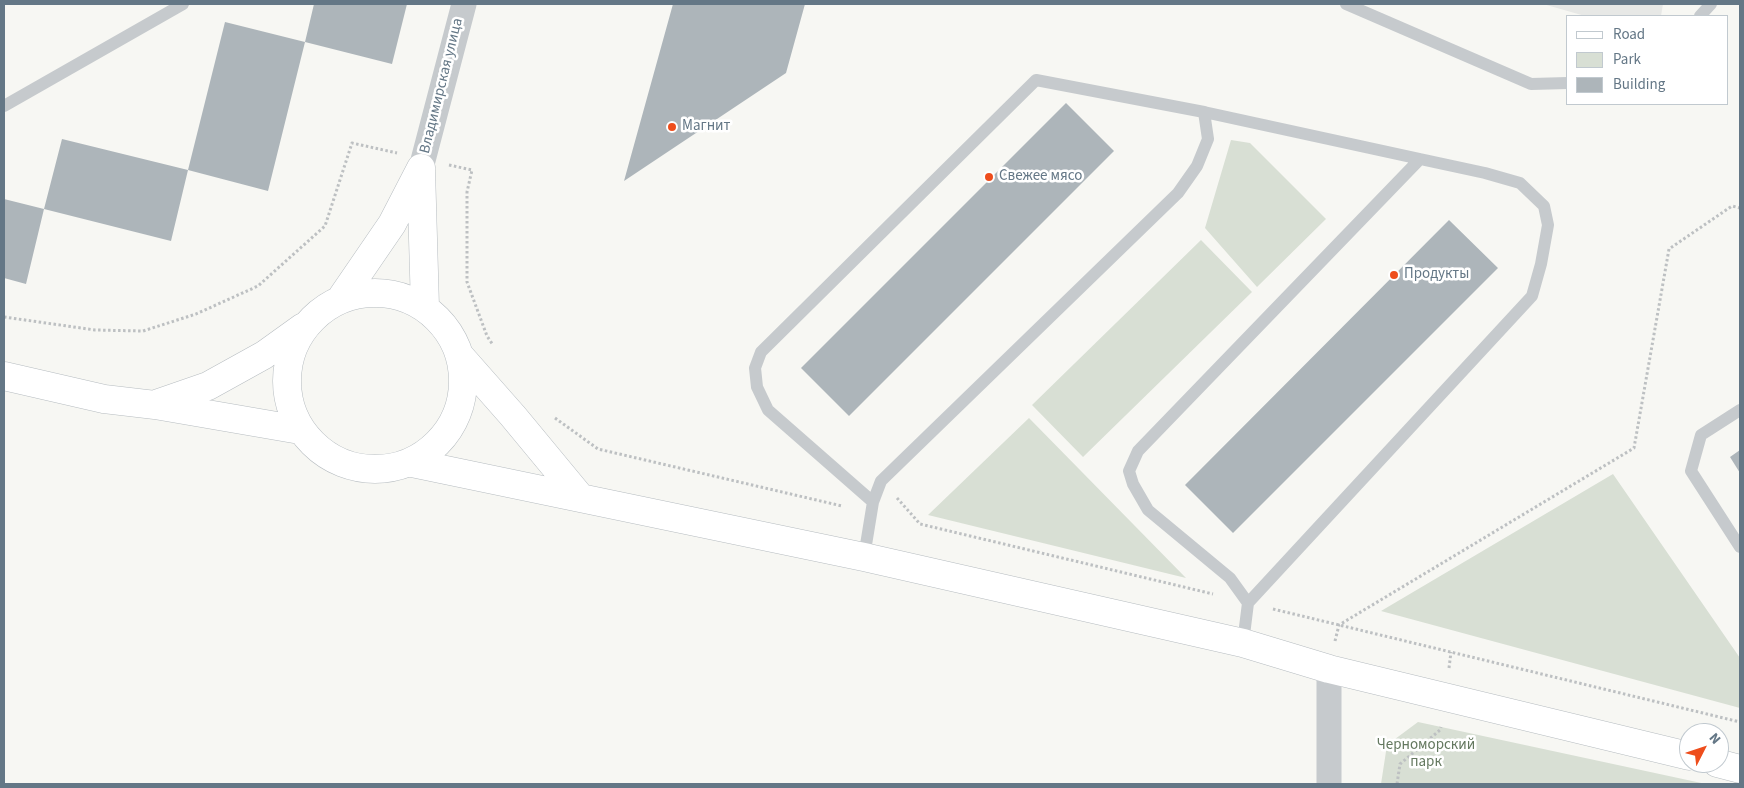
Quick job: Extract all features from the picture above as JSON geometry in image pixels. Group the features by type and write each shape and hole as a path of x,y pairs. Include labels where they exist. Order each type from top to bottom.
{"street":[{"name":"Владимирская улица","path":"342,297 392,224 421,168 464,4"},
{"name":"Владимирская улица","path":"421,168 425,307"},
{"path":"155,405 208,386 264,355 305,326 321,309 342,297 365,292 397,294 425,307 448,329 461,357 580,497"},
{"path":"305,326 292,347 286,390 300,430 322,453 350,467 381,470 412,463 864,557 1243,643 1329,668 1679,754"},
{"path":"412,463 445,437 463,399 461,357"},
{"path":"4,376 104,399 155,405 300,430"},
{"path":"1329,668 1329,784"}],"lane":[{"path":"4,106 183,4"},
{"path":"1346,4 1531,84 1566,83"},
{"path":"1701,15 1712,4"},
{"path":"873,502 768,410 757,387 755,368 761,352 1036,80 1204,112 1485,172 1520,183 1544,206 1548,225 1541,264 1532,296 1248,603 1243,643"},
{"path":"864,557 873,502 881,481 1178,193 1197,166 1208,139 1204,112"},
{"path":"1248,603 1230,578 1148,510 1133,484 1130,471 1138,450 1420,159"},
{"path":"1740,410 1700,435 1691,471 1740,547"}],"path":[{"path":"1329,668 1339,625 1634,448 1669,249 1732,206 1740,208"},
{"path":"4,317 11,318"}],"shaded area":[{"path":"1543,4 1663,4 1661,15 1582,15"}],"green space":[{"path":"1231,140 1250,143 1326,219 1257,287 1205,228"},
{"path":"1201,240 1252,292 1083,457 1032,405"},
{"path":"1029,418 1186,578 928,515"},
{"path":"1613,474 1740,658 1740,708 1381,611"},
{"name":"Черноморский парк","path":"1418,722 1706,784 1381,784 1387,745"}],"building":[{"path":"314,4 407,4 392,64 305,42"},
{"name":"Магнит","path":"673,4 805,4 786,73 624,181"},
{"path":"225,22 305,42 268,191 188,170"},
{"path":"1066,103 1114,151 849,416 801,368"},
{"path":"62,139 188,170 171,241 44,209"},
{"path":"4,199 44,209 26,284 4,278"},
{"path":"1449,220 1498,268 1233,533 1185,485"},
{"path":"1740,450 1740,473 1730,457"}],"place":[{"name":"Магнит","path":"672,127"},
{"name":"Свежее мясо","path":"989,177"},
{"name":"Продукты","path":"1394,275"}]}
